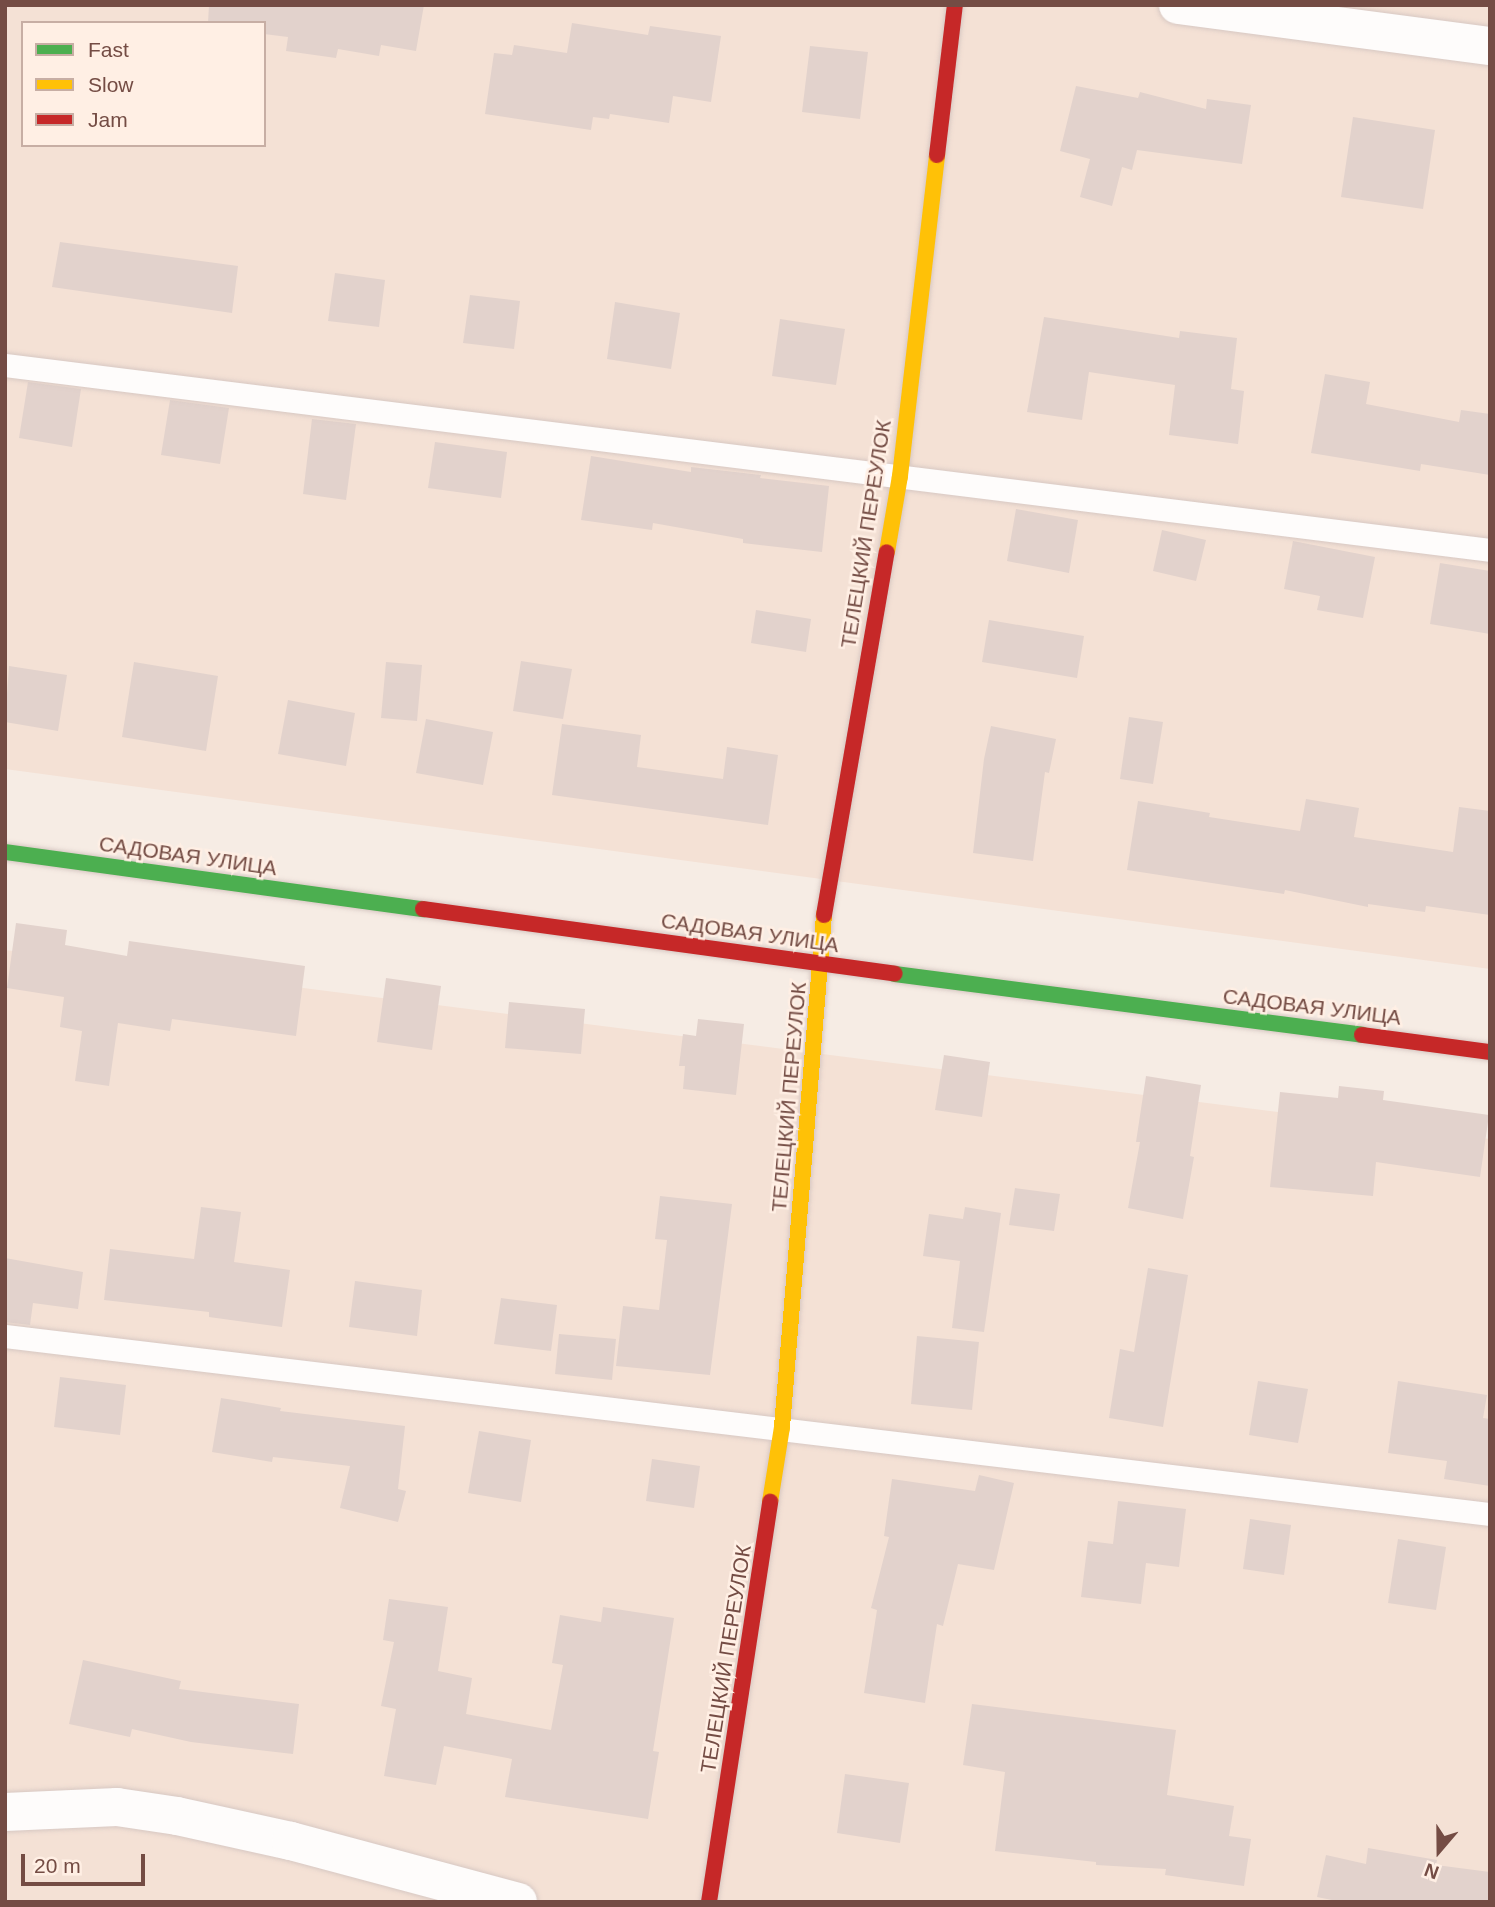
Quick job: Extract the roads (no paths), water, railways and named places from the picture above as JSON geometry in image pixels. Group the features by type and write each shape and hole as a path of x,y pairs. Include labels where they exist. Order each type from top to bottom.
{"street":[{"name":"ТЕЛЕЦКИЙ ПЕРЕУЛОК","path":"709,1902 782,1427 824,904 900,477 955,5"},
{"path":"1178,5 1490,46"},
{"name":"САДОВАЯ УЛИЦА","path":"5,852 1490,1052"},
{"path":"5,1812 106,1806 177,1816 291,1841 519,1902"}],"lane":[{"path":"5,365 1490,550"},
{"path":"5,1336 782,1427 1490,1514"}]}
